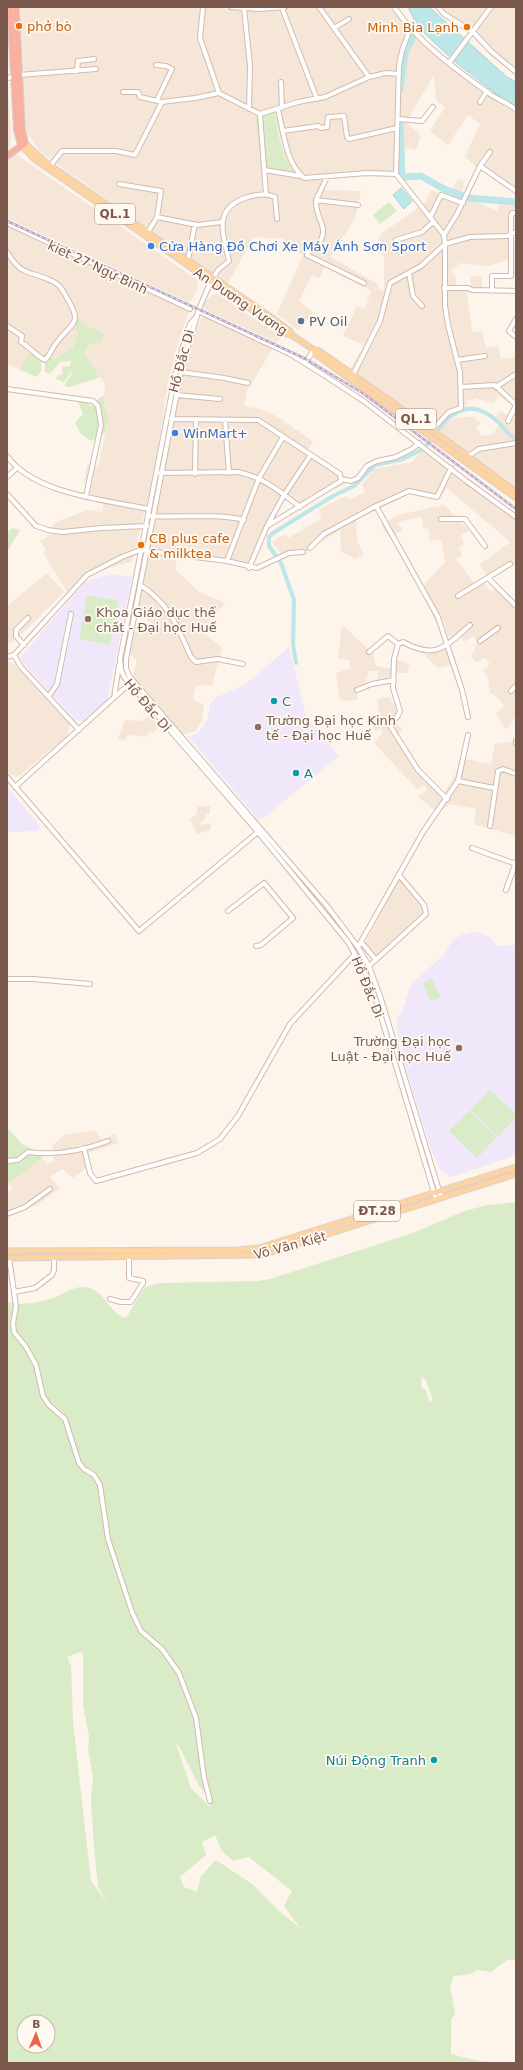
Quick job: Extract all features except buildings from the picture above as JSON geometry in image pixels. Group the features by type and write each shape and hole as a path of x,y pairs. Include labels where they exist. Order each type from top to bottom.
{"highway":[{"path":"10,7 16,76"},
{"path":"7,156 23,144 17,131 16,7"}],"main road":[{"name":"An Dương Vương","path":"23,144 36,155 212,279 275,320 290,331 292,335 314,350"},
{"name":"An Dương Vương","path":"23,144 33,158 148,232 212,279"},
{"name":"QL.1","path":"314,350 318,350 352,377 411,419 516,498"},
{"name":"QL.1","path":"411,419 432,430 516,492"},
{"name":"Võ Văn Kiệt","path":"7,1251 238,1250 259,1248 288,1240 439,1190 516,1167"},
{"name":"Võ Văn Kiệt","path":"8,1258 238,1257 262,1255 516,1174"},
{"path":"238,1250 238,1257"},
{"path":"54,1251 54,1258"}],"street":[{"path":"203,7 200,38 219,93"},
{"path":"231,7 283,7 317,99"},
{"path":"319,7 369,77"},
{"path":"394,7 411,30 428,48 450,61 487,91 516,110"},
{"path":"438,7 516,72"},
{"path":"450,61 491,7"},
{"path":"244,8 250,66 249,109"},
{"path":"334,28 349,19"},
{"path":"411,30 402,52 399,74 396,174 444,235 444,288 448,325 460,372 461,387 461,408 449,412 432,430"},
{"path":"77,71 78,61 94,59"},
{"path":"156,65 166,66 172,69 157,100"},
{"path":"7,78 96,69"},
{"path":"123,92 138,92 140,97 162,102 219,93 260,114 280,109 298,102 325,97 369,77 386,73 399,74"},
{"path":"281,82 280,109 283,131 290,157 300,176"},
{"path":"480,102 487,91"},
{"path":"51,165 62,151 116,151 135,156 162,102"},
{"path":"398,119 422,120 433,107"},
{"path":"260,114 266,194"},
{"path":"283,131 318,126 321,128 327,127 328,117 344,116 347,137 349,138 397,128"},
{"path":"444,235 463,202 480,166 490,152"},
{"path":"480,166 516,191"},
{"path":"265,170 304,178 367,173 396,174"},
{"path":"327,177 316,200 316,211 324,230 324,234 318,245 310,248 307,255 364,283"},
{"path":"119,184 161,191 158,217 148,232"},
{"path":"277,219 275,197 266,194 246,197 229,206 222,222 229,261 218,270 212,279 198,313 248,333 305,363 365,402 465,480 516,517"},
{"path":"430,218 441,195 445,195 463,202"},
{"path":"316,200 358,205"},
{"path":"492,291 492,276 511,276 511,216 512,213 516,213"},
{"path":"158,217 195,224 222,222"},
{"path":"396,240 422,232 433,222"},
{"name":"kiet 27 Ngự Bình","path":"7,224 190,309"},
{"path":"188,260 195,224"},
{"path":"352,377 380,321 390,283 421,266 445,244 470,237 510,234 516,232"},
{"path":"7,252 15,265 23,271 52,281 62,288 73,307 76,316 71,328 57,342 45,360 36,356 32,348 21,342 22,336 7,326"},
{"path":"409,273 413,296 422,306"},
{"path":"444,288 516,291"},
{"name":"Hồ Đắc Di","path":"198,313 180,372 176,395 169,419 161,473 126,668 129,676 140,692 185,748 258,832 348,942 364,970 376,1000 436,1199"},
{"name":"Hồ Đắc Di","path":"198,313 190,324 184,342 169,419 140,550 120,659 121,670 130,684 140,692 189,745 327,906 358,947 368,966 381,999 441,1197"},
{"path":"516,319 509,331 516,336"},
{"path":"305,363 314,350"},
{"path":"457,360 485,356"},
{"path":"180,372 248,383"},
{"path":"461,387 496,387 516,374"},
{"path":"496,387 516,405 508,420"},
{"path":"7,389 93,401 98,406 101,425 86,496"},
{"path":"176,395 220,399"},
{"path":"169,419 258,420 310,456 340,474 342,479"},
{"path":"195,474 196,420"},
{"path":"225,420 229,472"},
{"path":"227,561 259,478 283,437"},
{"path":"468,456 479,448 516,443"},
{"path":"267,526 300,507 342,479 352,480 358,478 367,466 377,461 396,457 420,444"},
{"path":"7,456 17,468 37,480 86,496 148,509"},
{"path":"249,568 267,526 284,495 310,456"},
{"path":"7,476 17,468"},
{"path":"310,548 324,534 376,506 412,491 438,496 451,468"},
{"path":"156,473 195,474 238,472 259,478 300,507"},
{"path":"7,494 36,526 48,530 62,532 151,526"},
{"path":"376,506 438,618 468,717"},
{"path":"147,516 198,518 225,516 244,520"},
{"path":"441,519 466,519 485,546"},
{"path":"7,657 14,655 24,645 87,575 122,557 140,550 227,561 249,568 257,568 286,554 303,552"},
{"path":"458,596 510,564"},
{"path":"489,578 516,606"},
{"path":"140,584 154,594 165,605 191,657 196,662 218,659 243,664"},
{"path":"50,696 57,684 71,614"},
{"path":"24,645 16,636 16,630 28,618"},
{"path":"398,644 403,642 419,651 447,645 470,625"},
{"path":"480,641 498,628"},
{"path":"369,652 388,636 398,644"},
{"path":"398,644 394,659 393,688 400,711 397,717 389,724 418,770 447,800"},
{"path":"14,655 21,667 50,696 79,730"},
{"path":"114,698 120,659"},
{"path":"121,670 126,668"},
{"path":"357,690 372,684 394,680"},
{"path":"15,787 130,684"},
{"path":"511,691 516,686"},
{"path":"358,947 362,943 423,832 447,800 458,781 468,735"},
{"path":"185,748 189,745"},
{"path":"490,826 494,788 499,770 516,774"},
{"path":"7,778 139,931 258,832"},
{"path":"458,781 494,788"},
{"path":"472,848 516,864 506,890"},
{"path":"368,966 426,914 424,906 399,875"},
{"path":"228,911 264,883 293,918 261,945 256,946"},
{"path":"362,943 376,960"},
{"path":"84,1148 90,1173 96,1181 197,1153 220,1139 238,1116 290,1024 355,954"},
{"path":"7,978 90,984"},
{"path":"7,1161 18,1160 28,1152 38,1154 58,1154 108,1141"},
{"path":"7,1214 25,1207 50,1189"},
{"path":"8,1258 16,1307 13,1323 14,1332 26,1347 36,1366 43,1396 49,1405 65,1418 80,1463 84,1469 94,1475 100,1485 105,1528 132,1612 141,1631 162,1649 179,1673 196,1718 204,1777 210,1801"},
{"path":"14,1292 35,1288 52,1275 54,1270 54,1258"},
{"path":"110,1299 131,1302 144,1283 143,1281 129,1278 130,1258"}],"shaded area":[{"path":"21,7 214,7 241,11 279,10 287,7 391,7 410,33 516,115 516,191 476,167 465,156 480,124 468,115 448,145 430,131 445,107 436,100 434,75 406,122 421,136 416,150 402,147 400,174 360,172 322,178 322,190 361,191 355,218 331,257 378,284 378,288 384,291 384,256 375,252 381,234 419,207 421,210 431,190 449,198 458,179 465,182 461,195 497,211 500,204 516,205 516,234 508,235 508,241 516,242 516,275 513,275 510,259 488,266 460,263 451,271 456,276 456,288 471,288 471,276 482,276 482,291 467,292 472,332 482,331 486,348 498,346 501,359 516,357 516,408 499,396 494,403 474,398 473,401 468,400 465,408 453,410 442,416 434,428 349,371 364,345 343,336 357,306 365,309 371,291 325,267 319,278 312,275 299,301 313,312 299,331 277,314 303,255 283,244 284,239 253,237 227,285 40,152 26,131","holes":["274,113 285,155 294,172 298,176 262,172"]},
{"path":"442,7 516,7 516,75 491,56"},
{"path":"7,55 11,139 10,148 7,151"},
{"path":"13,152 196,279 198,288 190,303 7,218 7,158"},
{"path":"7,225 36,240 190,309 179,340 168,382 155,471 132,561 87,575 67,592 43,552 46,550 40,541 54,532 52,524 87,510 102,512 105,499 89,493 92,482 84,481 87,465 98,467 109,418 104,406 105,384 84,353 91,343 78,332 73,347 56,359 28,354 20,370 7,364"},
{"path":"218,294 281,337 277,343 204,309 204,303 212,295"},
{"path":"203,314 273,348 247,391 244,406 260,409 276,416 297,430 313,442 305,454 352,481 320,495 300,508 283,496 250,564 246,567 223,561 177,557 175,569 199,592 225,603 206,625 204,633 222,648 212,685 196,686 193,699 204,705 202,721 196,731 178,736 132,679 137,661 129,654 132,633 149,627 149,622 136,607 188,349"},
{"path":"499,411 516,419 516,488 439,435 443,424 459,417 474,417 481,423 476,428 481,436 493,434 501,421 496,417"},
{"path":"423,449 516,518 516,564 489,578 479,565 510,542 447,488 439,499 411,493 356,520 357,541 364,554 355,559 341,551 340,530 304,553 282,555 272,542 285,534 288,538 321,519 319,509 346,496 350,499 365,492 362,485 374,469 412,462"},
{"path":"444,505 469,530 461,535 464,544 459,547 462,556 456,559 477,587 484,583 490,591 495,589 516,610 516,715 506,730 496,714 504,706 496,696 490,693 488,678 483,670 490,664 485,657 476,663 471,657 477,642 474,636 464,642 461,637 446,650 451,665 438,668 424,655 440,650 450,640 443,619 435,621 420,589 445,562 441,539 429,541 429,529 423,528 422,517 397,522 403,530 389,537 381,525 401,514"},
{"path":"47,573 64,592 24,632 7,645 7,606"},
{"name":"Khoa Giáo dục thể chất - Đại học Huế","path":"109,574 132,577 107,701 84,721 75,720 23,663 21,656 86,581"},
{"path":"342,625 373,653 376,666 390,668 393,660 404,661 410,666 406,673 395,673 395,679 377,680 378,671 369,671 365,685 358,688 357,700 340,701 336,673 351,668 349,660 338,659"},
{"name":"Trường Đại học Kinh tế - Đại học Huế","path":"289,647 307,719 339,756 262,819 257,818 188,736 197,734 208,718 210,704 215,698 246,684"},
{"path":"7,662 13,663 70,725 67,736 18,777 7,773"},
{"path":"389,697 399,714 396,723 402,729 396,736 410,761 444,794 464,759 491,764 495,744 511,742 516,734 516,836 474,824 476,809 451,804 437,812 418,797 428,789 424,785 417,789 374,743 384,731 380,728 376,731 371,725 379,714 377,699"},
{"path":"150,715 160,727 153,733 149,732 146,737 128,735 125,740 118,739 125,720 141,721"},
{"path":"7,787 40,826 38,831 7,832"},
{"path":"210,806 210,814 206,814 205,820 200,823 202,825 210,823 211,830 197,834 190,819 197,814 197,807"},
{"path":"398,878 426,912 374,959 363,948"},
{"name":"Trường Đại học Luật - Đại học Huế","path":"471,932 481,933 491,938 497,946 516,945 516,1153 506,1159 451,1177 441,1171 431,1150 404,1062 407,1061 398,1035 396,1017 401,1014 412,983 444,955 452,941 461,935"},
{"path":"95,1130 102,1140 115,1134 119,1143 84,1154 86,1168 73,1178 62,1169 50,1177 60,1188 37,1205 7,1216 7,1192 13,1190 9,1183 42,1158 48,1164 54,1160 53,1145 64,1135"}],"green space":[{"path":"274,113 285,156 293,170 299,176 262,172 255,115"},
{"path":"389,202 397,211 380,224 373,215"},
{"path":"77,319 104,335 100,344 91,343 84,353 100,377 70,387 64,386 73,372 70,373 64,382 56,379 57,376 63,374 62,367 70,366 71,361 60,362 50,374 45,372 45,357 56,359 73,347 78,332 74,325"},
{"path":"28,354 41,356 41,371 37,377 20,370"},
{"path":"105,396 104,406 109,417 105,433 91,441 81,433 75,422 83,414 78,402 84,400 91,406 99,398"},
{"path":"12,528 20,530 7,552 7,533"},
{"path":"87,595 119,601 110,645 79,639"},
{"path":"432,979 441,997 431,1002 423,983"},
{"path":"490,1090 504,1103 484,1123 470,1110"},
{"path":"504,1103 516,1114 516,1118 498,1137 484,1124"},
{"path":"469,1111 497,1137 477,1158 449,1131"},
{"path":"7,1128 23,1145 34,1150 42,1158 9,1183 7,1182"},
{"path":"516,1202 516,1960 507,1960 491,1972 477,1970 471,1974 454,1976 450,1986 455,2014 451,2020 451,2054 474,2060 499,2063 7,2063 7,1302 19,1304 38,1302 56,1297 73,1289 85,1287 98,1292 120,1316 126,1318 145,1287 161,1283 257,1281 270,1279 413,1233 464,1211 488,1205","holes":["422,1377 426,1380 433,1400 430,1402 426,1391 421,1386","80,1652 83,1653 83,1706 89,1736 88,1750 93,1777 91,1799 98,1887 109,1905 91,1881 73,1722 71,1666 67,1657","175,1741 199,1786 209,1797 210,1807 191,1788","215,1835 222,1851 233,1861 249,1857 292,1891 284,1906 301,1929 279,1911 252,1884 216,1860 201,1876 197,1892 184,1887 180,1877 206,1855 202,1842"]}],"water":[{"path":"408,7 429,7 507,77 516,82 516,109 454,61 418,27"},
{"path":"401,188 412,201 404,209 393,195"}],"waterway":[{"path":"400,89 405,53 421,20"},
{"path":"400,122 402,175 405,177 421,176 444,189 469,198 516,202"},
{"path":"439,429 452,415 459,411 474,409 490,415 516,439"},
{"path":"296,663 293,644 294,600 281,563 269,546 269,537 273,533 333,496 354,486 375,465 403,459 423,449 431,440"}],"railway":[{"path":"7,221 306,359 364,394 516,509"}],"place":[{"name":"phở bò","path":"19,26"},
{"name":"Minh Bia Lạnh","path":"467,27"},
{"name":"Cửa Hàng Đồ Chơi Xe Máy Ánh Sơn Sport","path":"151,246"},
{"name":"PV Oil","path":"301,321"},
{"name":"WinMart+","path":"175,433"},
{"name":"CB plus cafe & milktea","path":"141,545"},
{"name":"Khoa Giáo dục thể chất - Đại học Huế","path":"88,619"},
{"name":"C","path":"274,701"},
{"name":"Trường Đại học Kinh tế - Đại học Huế","path":"258,727"},
{"name":"A","path":"296,773"},
{"name":"Trường Đại học Luật - Đại học Huế","path":"459,1048"},
{"name":"Núi Động Tranh","path":"434,1760"}]}
